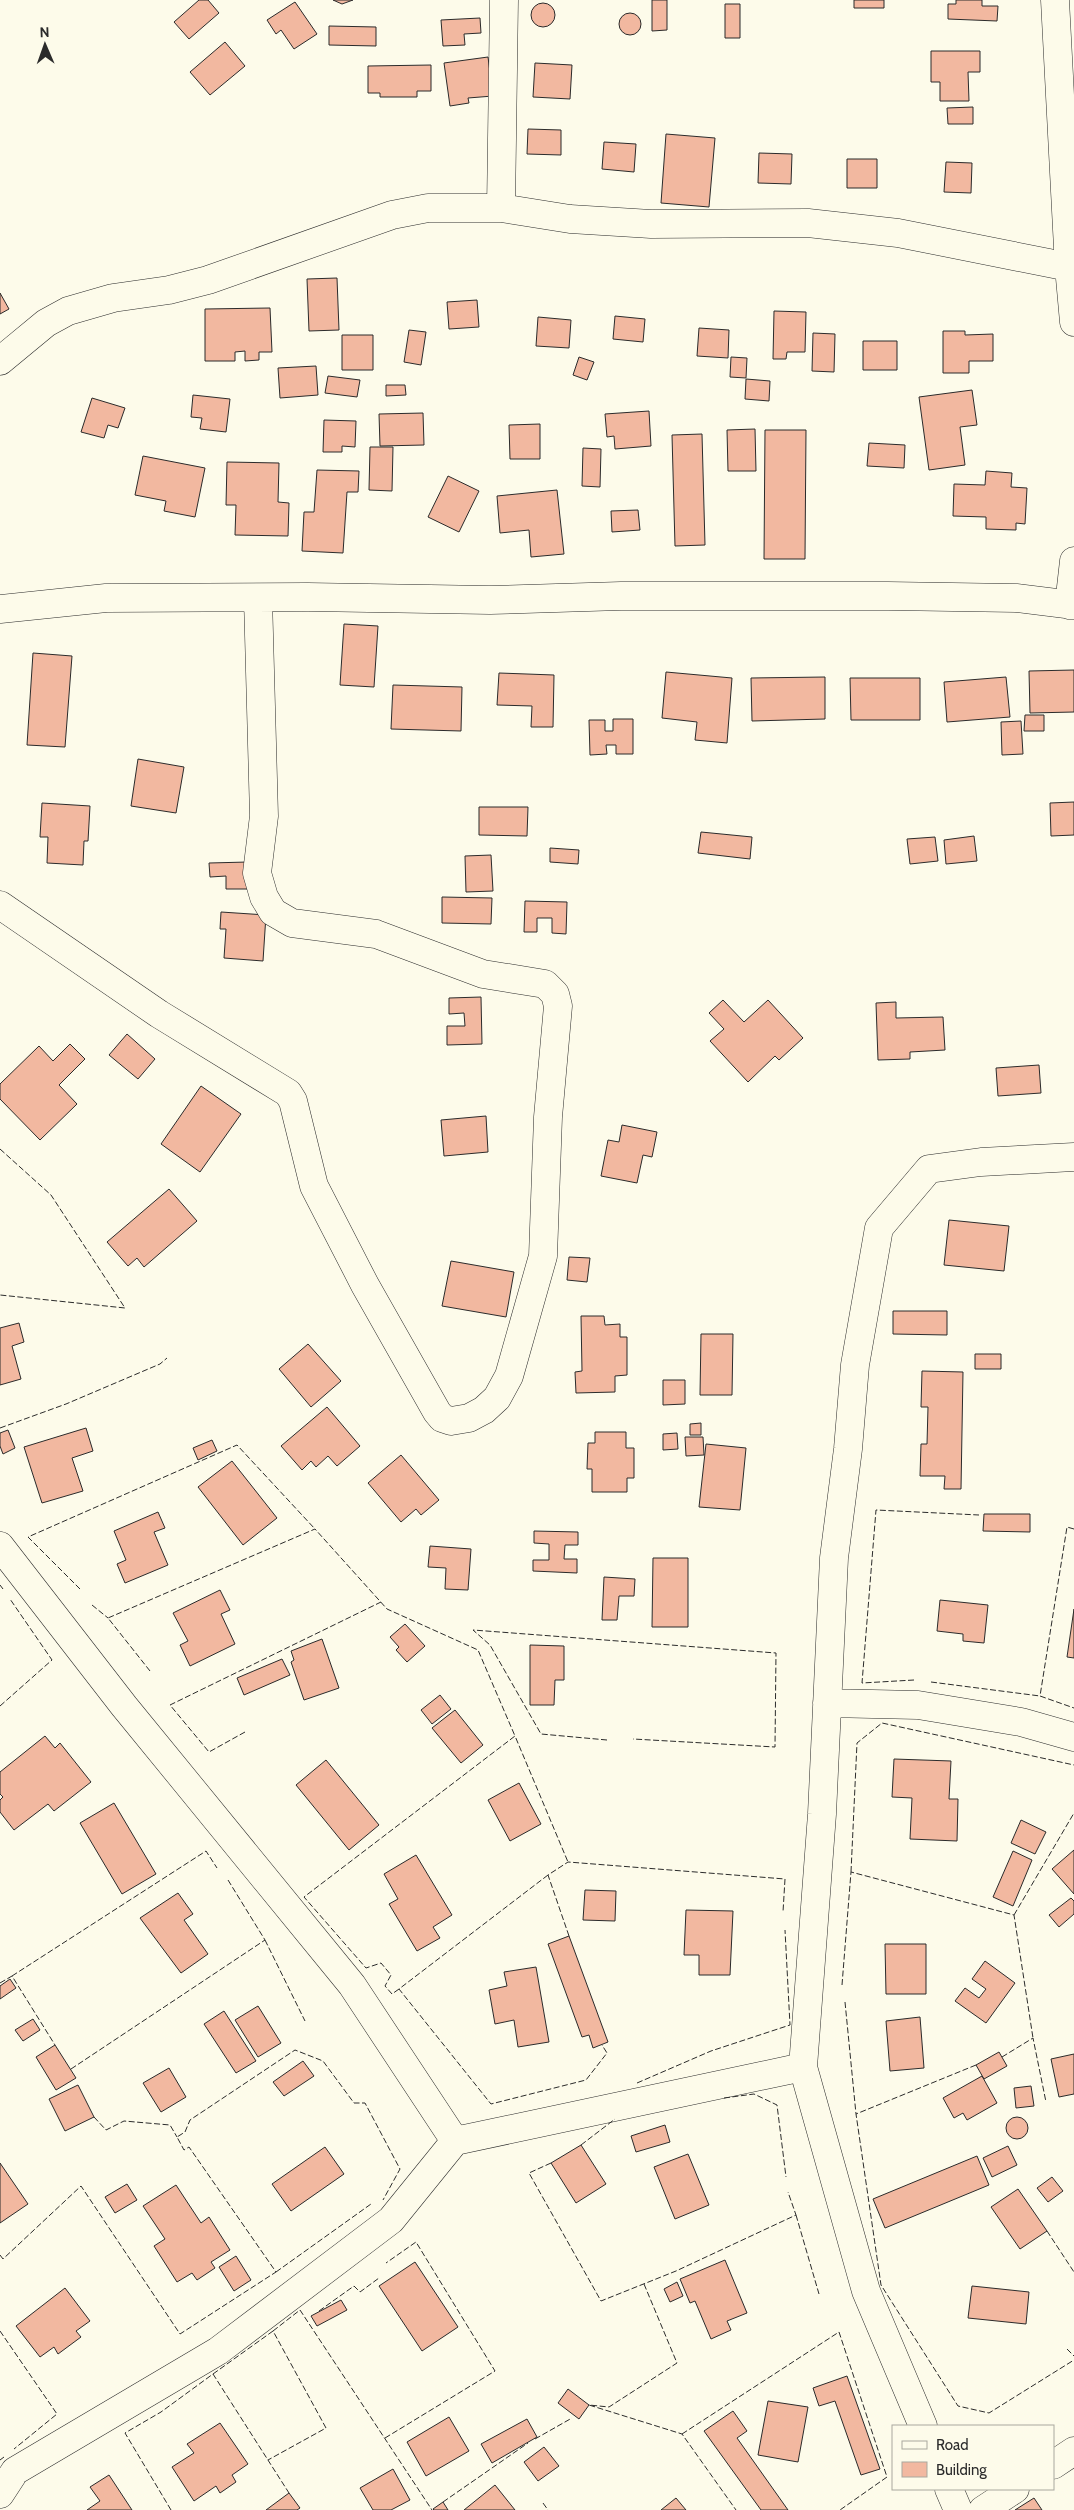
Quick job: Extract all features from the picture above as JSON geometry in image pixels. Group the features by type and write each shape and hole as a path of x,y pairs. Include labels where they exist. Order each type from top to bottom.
{"street":[{"path":"501,208 504,0"},
{"path":"1055,0 1069,267 1074,322"},
{"path":"0,360 46,323 68,311 113,298 169,290 208,280 392,215 428,208 501,208 570,219 651,224 808,222 907,235 1069,267"},
{"path":"0,609 106,598 490,600 622,596 1016,598 1071,605 1074,561"},
{"path":"0,905 159,1014 288,1093 293,1101 314,1186 365,1285 437,1412 442,1418 451,1421 469,1418 484,1410 497,1398 509,1376 543,1256 548,1117 558,1006 555,994 545,984 482,974 376,934 292,922 274,912 264,897 257,873 264,816 258,598"},
{"path":"923,2425 866,2291 802,2067 822,1814 834,1558 848,1449 855,1365 879,1228 929,1169 981,1162 1074,1157"},
{"path":"0,1546 124,1706 352,1985 455,2141"},
{"path":"828,1703 918,1705 1021,1722 1074,1738"},
{"path":"0,2494 15,2471 218,2351 391,2220 455,2141 802,2067"},
{"path":"1054,2463 1074,2451"},
{"path":"949,2490 958,2510"},
{"path":"983,2510 1014,2490"}],"building":[{"path":"199,0 208,0 219,13 189,39 174,22"},
{"path":"333,0 353,0 342,4"},
{"path":"652,0 667,0 667,30 652,31"},
{"path":"854,0 884,0 884,8 854,8"},
{"path":"956,0 982,0 982,6 998,6 997,21 948,19 948,4 956,4"},
{"path":"295,2 317,34 294,49 281,30 276,34 267,20"},
{"path":"543,3 551,7 555,15 551,23 543,27 535,23 531,15 535,7"},
{"path":"725,4 740,4 740,38 725,38"},
{"path":"626,13 634,13 641,20 641,28 634,35 626,35 619,28 619,20"},
{"path":"480,18 481,33 464,34 465,45 443,46 441,20"},
{"path":"329,26 376,27 376,46 329,45"},
{"path":"225,42 245,66 210,95 190,72"},
{"path":"931,51 980,51 980,72 968,72 969,101 940,101 940,82 931,82"},
{"path":"488,57 493,96 468,98 469,103 450,106 444,63"},
{"path":"535,63 572,65 570,99 533,97"},
{"path":"431,65 431,91 417,91 417,97 380,97 380,93 368,93 368,66"},
{"path":"973,107 973,124 948,124 947,108"},
{"path":"528,129 561,130 561,155 527,154"},
{"path":"666,134 715,138 709,207 661,203"},
{"path":"604,142 636,144 634,172 602,169"},
{"path":"759,153 792,154 791,184 758,183"},
{"path":"847,159 877,159 877,188 847,188"},
{"path":"946,162 972,163 971,193 944,192"},
{"path":"337,278 339,330 309,331 307,279"},
{"path":"0,293 9,309 0,314"},
{"path":"477,300 479,327 449,329 447,302"},
{"path":"270,308 272,352 259,352 259,360 245,361 245,351 235,352 235,361 205,361 205,309"},
{"path":"774,311 806,312 805,352 787,352 786,359 773,359"},
{"path":"615,316 645,319 643,342 613,339"},
{"path":"538,317 571,320 569,348 536,346"},
{"path":"699,328 729,330 728,358 697,356"},
{"path":"409,330 426,332 421,365 404,362"},
{"path":"943,331 965,331 965,335 993,334 993,361 969,361 969,373 943,373"},
{"path":"813,333 835,334 834,372 812,371"},
{"path":"342,335 373,335 373,370 342,370"},
{"path":"863,341 897,341 897,370 863,370"},
{"path":"579,357 594,362 587,380 573,375"},
{"path":"731,357 747,358 746,378 730,377"},
{"path":"316,366 318,395 280,398 278,368"},
{"path":"328,376 360,380 357,397 325,393"},
{"path":"746,379 770,381 769,401 745,399"},
{"path":"386,385 405,385 406,395 386,396"},
{"path":"972,390 977,425 960,427 965,465 929,470 919,397"},
{"path":"193,395 230,399 226,432 200,429 202,418 191,417"},
{"path":"92,398 125,408 118,428 108,425 104,438 81,432"},
{"path":"649,411 651,446 615,449 614,436 607,437 605,414"},
{"path":"423,413 424,445 380,446 379,414"},
{"path":"324,420 356,421 355,447 342,446 342,452 323,452"},
{"path":"540,424 540,459 510,459 509,425"},
{"path":"755,429 756,471 728,471 727,430"},
{"path":"765,430 806,430 805,559 764,559"},
{"path":"702,434 705,545 675,546 672,435"},
{"path":"869,443 905,445 904,468 867,466"},
{"path":"370,447 393,447 392,491 369,490"},
{"path":"583,448 601,449 600,487 582,486"},
{"path":"143,456 205,468 195,517 164,511 166,501 135,495"},
{"path":"227,462 279,463 278,502 289,503 288,536 235,535 236,505 226,505"},
{"path":"317,470 359,471 358,492 347,492 343,553 302,551 304,512 314,512"},
{"path":"986,471 1012,473 1011,487 1027,488 1025,524 1016,523 1016,530 986,529 986,517 953,516 954,484 985,485"},
{"path":"448,476 479,491 459,532 428,517"},
{"path":"557,490 564,554 531,557 529,530 500,533 497,496"},
{"path":"638,510 640,530 612,532 611,511"},
{"path":"344,624 378,626 374,687 340,685"},
{"path":"33,653 72,656 65,747 27,745"},
{"path":"1074,670 1074,712 1030,713 1029,671"},
{"path":"666,672 732,678 727,743 695,740 697,722 662,718"},
{"path":"499,673 554,675 553,727 531,727 532,706 497,705"},
{"path":"825,677 825,719 752,721 751,678"},
{"path":"1006,677 1010,717 947,722 944,682"},
{"path":"850,678 920,678 920,720 851,720"},
{"path":"393,685 462,687 461,731 391,729"},
{"path":"1025,715 1044,715 1044,731 1024,731"},
{"path":"613,719 633,719 633,754 616,754 616,745 606,745 607,754 590,755 589,720 605,720 605,731 613,731"},
{"path":"1021,721 1023,754 1002,755 1001,722"},
{"path":"138,759 184,767 176,813 131,806"},
{"path":"1074,802 1074,835 1051,836 1050,803"},
{"path":"42,803 90,806 88,841 84,841 83,865 47,863 48,837 40,837"},
{"path":"479,807 528,807 527,836 479,835"},
{"path":"701,832 752,837 750,859 698,853"},
{"path":"974,836 977,861 946,864 944,840"},
{"path":"935,837 938,861 910,864 907,839"},
{"path":"550,848 579,850 578,864 550,862"},
{"path":"491,855 493,891 466,892 465,856"},
{"path":"248,862 249,889 226,889 226,876 210,877 209,863"},
{"path":"442,897 492,898 491,924 442,923"},
{"path":"525,901 567,902 566,934 552,933 552,918 537,918 537,932 524,932"},
{"path":"221,912 266,915 263,961 224,958 226,929 220,929"},
{"path":"481,997 482,1044 447,1045 447,1026 465,1026 464,1013 449,1014 449,998"},
{"path":"723,1000 744,1022 768,1000 803,1038 779,1060 775,1056 748,1082 710,1041 724,1029 709,1013"},
{"path":"896,1002 896,1018 943,1017 945,1050 910,1052 910,1059 878,1060 876,1003"},
{"path":"127,1034 155,1059 138,1079 109,1055"},
{"path":"70,1044 85,1059 59,1085 77,1104 40,1140 0,1099 0,1084 39,1046 53,1061"},
{"path":"1039,1065 1041,1093 998,1096 996,1068"},
{"path":"201,1086 241,1114 200,1172 161,1144"},
{"path":"486,1116 488,1152 444,1156 441,1120"},
{"path":"622,1125 657,1132 652,1157 643,1155 637,1183 601,1176 608,1140 619,1142"},
{"path":"169,1189 197,1221 144,1267 137,1258 128,1266 107,1242"},
{"path":"949,1220 1009,1226 1004,1271 944,1265"},
{"path":"569,1257 590,1258 587,1282 567,1280"},
{"path":"451,1261 514,1272 506,1317 442,1306"},
{"path":"893,1311 947,1311 947,1335 893,1334"},
{"path":"581,1316 604,1316 605,1325 620,1324 620,1337 627,1337 627,1375 615,1376 615,1392 576,1393 575,1372 582,1371"},
{"path":"19,1323 24,1342 12,1346 21,1379 0,1385 0,1328"},
{"path":"701,1334 733,1334 732,1395 700,1395"},
{"path":"308,1344 341,1381 311,1407 279,1369"},
{"path":"975,1354 1001,1354 1001,1369 975,1369"},
{"path":"922,1371 963,1372 961,1489 944,1489 945,1476 920,1476 921,1444 927,1444 928,1407 921,1407"},
{"path":"663,1380 685,1380 685,1404 663,1405"},
{"path":"327,1407 360,1446 337,1466 328,1456 316,1467 311,1461 302,1470 281,1446"},
{"path":"701,1423 701,1435 690,1435 690,1424"},
{"path":"86,1428 93,1451 72,1458 83,1491 42,1503 24,1447"},
{"path":"8,1430 15,1448 3,1454 0,1446 0,1433"},
{"path":"595,1432 626,1432 626,1448 634,1448 634,1478 627,1478 627,1492 592,1492 592,1469 587,1469 588,1443 595,1443"},
{"path":"677,1433 678,1449 663,1450 663,1434"},
{"path":"685,1437 703,1437 704,1455 686,1456"},
{"path":"212,1440 217,1451 198,1460 193,1448"},
{"path":"706,1444 746,1448 740,1510 699,1507"},
{"path":"401,1455 439,1500 421,1515 416,1509 401,1522 368,1483"},
{"path":"232,1461 277,1518 243,1545 198,1487"},
{"path":"158,1512 165,1528 154,1532 168,1565 125,1583 117,1564 126,1560 114,1531"},
{"path":"984,1514 1030,1514 1030,1532 983,1531"},
{"path":"534,1531 578,1532 578,1545 565,1545 564,1559 577,1559 577,1573 533,1571 533,1560 549,1560 549,1544 534,1543"},
{"path":"430,1546 471,1549 468,1590 445,1589 446,1568 428,1567"},
{"path":"653,1558 688,1558 688,1627 652,1627"},
{"path":"604,1577 635,1579 634,1596 619,1596 617,1620 602,1620"},
{"path":"220,1590 230,1610 221,1614 235,1644 190,1666 180,1645 188,1641 173,1613"},
{"path":"940,1600 988,1605 984,1643 963,1641 963,1634 937,1631"},
{"path":"1074,1609 1074,1658 1067,1657"},
{"path":"405,1624 425,1646 407,1662 396,1650 399,1647 390,1637"},
{"path":"322,1639 339,1688 304,1700 291,1662 294,1660 291,1651"},
{"path":"530,1645 564,1646 564,1680 555,1680 554,1705 530,1705"},
{"path":"282,1659 290,1675 244,1695 237,1678"},
{"path":"440,1695 451,1709 432,1724 421,1710"},
{"path":"455,1710 483,1745 461,1763 432,1728"},
{"path":"45,1736 55,1748 60,1743 91,1782 54,1811 48,1804 14,1830 0,1812 0,1800 3,1797 0,1794 0,1772"},
{"path":"894,1759 951,1761 949,1799 958,1799 957,1841 910,1839 912,1798 892,1797"},
{"path":"326,1760 379,1825 349,1850 296,1785"},
{"path":"519,1783 541,1824 510,1841 488,1800"},
{"path":"114,1803 156,1874 122,1894 80,1823"},
{"path":"1021,1820 1046,1832 1035,1854 1011,1843"},
{"path":"1074,1850 1074,1894 1052,1869"},
{"path":"1013,1851 1032,1860 1013,1906 993,1897"},
{"path":"416,1855 452,1915 433,1927 440,1938 417,1951 389,1904 398,1899 384,1874"},
{"path":"585,1890 616,1891 615,1921 583,1920"},
{"path":"178,1893 193,1914 184,1920 208,1954 181,1973 140,1918"},
{"path":"1071,1898 1074,1901 1074,1914 1059,1927 1049,1915"},
{"path":"686,1910 733,1911 730,1975 699,1975 699,1955 684,1955"},
{"path":"569,1936 608,2042 593,2048 589,2035 582,2037 548,1944"},
{"path":"885,1944 926,1944 926,1994 886,1994"},
{"path":"985,1961 1015,1983 986,2023 955,2001 965,1988 979,1998 986,1989 972,1979"},
{"path":"536,1967 549,2042 518,2047 514,2020 495,2024 489,1990 507,1986 504,1972"},
{"path":"10,1979 16,1988 0,1999 0,1986"},
{"path":"258,2006 281,2043 258,2057 235,2020"},
{"path":"224,2011 256,2061 236,2073 204,2024"},
{"path":"920,2017 924,2068 890,2071 886,2021"},
{"path":"33,2019 40,2030 23,2041 15,2030"},
{"path":"55,2045 76,2078 56,2090 36,2057"},
{"path":"999,2052 1007,2066 984,2079 976,2065"},
{"path":"1074,2054 1074,2094 1059,2097 1051,2059"},
{"path":"303,2061 314,2076 284,2096 273,2082"},
{"path":"169,2068 186,2097 161,2112 143,2083"},
{"path":"982,2076 997,2103 967,2120 963,2113 954,2118 943,2098"},
{"path":"78,2085 94,2117 65,2131 49,2099"},
{"path":"1031,2086 1034,2106 1016,2108 1014,2088"},
{"path":"1017,2117 1025,2120 1028,2128 1025,2136 1017,2139 1009,2136 1006,2128 1009,2120"},
{"path":"665,2125 670,2142 636,2152 631,2136"},
{"path":"581,2145 606,2184 576,2203 551,2163"},
{"path":"1008,2146 1017,2165 992,2177 983,2158"},
{"path":"325,2147 344,2174 291,2211 272,2184"},
{"path":"688,2154 709,2205 675,2219 654,2167"},
{"path":"977,2156 989,2185 885,2228 873,2199"},
{"path":"0,2163 28,2204 0,2223"},
{"path":"1052,2177 1063,2191 1048,2202 1037,2188"},
{"path":"127,2184 137,2200 115,2213 105,2197"},
{"path":"176,2185 201,2223 209,2217 230,2250 211,2262 215,2268 197,2280 192,2273 177,2282 154,2246 165,2239 143,2206"},
{"path":"1018,2189 1047,2231 1020,2249 991,2207"},
{"path":"236,2256 251,2280 234,2291 219,2267"},
{"path":"725,2260 747,2313 727,2321 731,2330 711,2339 695,2301 690,2303 680,2279"},
{"path":"415,2262 458,2327 422,2351 379,2286"},
{"path":"677,2282 683,2296 670,2302 664,2289"},
{"path":"972,2286 1029,2292 1026,2324 968,2318"},
{"path":"65,2288 90,2321 76,2331 81,2337 58,2354 54,2347 40,2357 16,2326"},
{"path":"341,2300 347,2310 317,2326 311,2316"},
{"path":"847,2376 880,2469 861,2475 835,2401 819,2406 813,2388"},
{"path":"568,2389 589,2405 579,2419 558,2403"},
{"path":"768,2401 808,2407 798,2462 758,2455"},
{"path":"733,2411 747,2431 737,2438 788,2510 761,2510 704,2431"},
{"path":"449,2417 469,2451 426,2476 407,2442"},
{"path":"527,2419 537,2437 492,2463 481,2444"},
{"path":"220,2423 248,2464 232,2475 236,2482 220,2493 216,2486 194,2501 172,2467 194,2453 187,2444"},
{"path":"544,2447 559,2466 538,2481 524,2462"},
{"path":"393,2469 410,2500 391,2510 373,2510 360,2488"},
{"path":"109,2475 132,2510 87,2510 100,2501 90,2487"},
{"path":"495,2485 515,2510 464,2510"},
{"path":"289,2493 300,2508 297,2510 266,2510"},
{"path":"676,2498 686,2510 661,2510"},
{"path":"1034,2498 1042,2510 1015,2510"},
{"path":"443,2502 448,2510 433,2509"}],"fence":[{"path":"0,1149 51,1195 125,1308 0,1295"},
{"path":"0,1428 66,1404 160,1364 167,1358"},
{"path":"80,1589 28,1537 237,1445 315,1529"},
{"path":"914,1680 862,1683 876,1510 979,1515"},
{"path":"1074,1529 1067,1527 1040,1696 1074,1708"},
{"path":"150,1671 108,1618 315,1529 387,1609 478,1650 515,1736"},
{"path":"0,1585 3,1589"},
{"path":"0,1706 52,1660 10,1599"},
{"path":"245,1732 209,1752 170,1705 381,1602"},
{"path":"92,1605 108,1618"},
{"path":"607,1740 541,1734 490,1645 473,1630 776,1653 775,1747 633,1739"},
{"path":"931,1682 1040,1696"},
{"path":"851,1872 857,1743 882,1723 1074,1765"},
{"path":"399,1989 392,1994 385,1986 391,1975 381,1963 366,1968 304,1897 515,1736 568,1862"},
{"path":"1014,1915 1074,1813"},
{"path":"12,1976 206,1851 217,1868"},
{"path":"569,1936 548,1875 568,1862 785,1879 783,1912"},
{"path":"842,1985 851,1872 1014,1915 1033,2038"},
{"path":"548,1875 399,1989 491,2104 586,2080 607,2053 602,2045"},
{"path":"71,2069 265,1940 228,1880"},
{"path":"637,2083 711,2051 790,2025 785,1930"},
{"path":"265,1940 305,2021"},
{"path":"0,1983 12,1976 55,2045"},
{"path":"845,2002 856,2114"},
{"path":"1002,2057 1033,2038 1046,2102"},
{"path":"0,2255 3,2259 81,2186 180,2334 276,2272 189,2147 184,2150 177,2137 185,2132 190,2120 295,2050 323,2061 354,2103 365,2103 400,2169 383,2200"},
{"path":"976,2065 856,2114 881,2285 958,2406 989,2413 1074,2360"},
{"path":"724,2098 754,2094 777,2105 786,2177"},
{"path":"94,2117 106,2130 124,2121 170,2125 177,2137"},
{"path":"581,2145 615,2119"},
{"path":"551,2163 529,2173 601,2301 676,2271 796,2215 788,2192"},
{"path":"276,2272 371,2204"},
{"path":"796,2215 819,2294"},
{"path":"1047,2231 1074,2272"},
{"path":"385,2438 495,2371 416,2242 386,2263"},
{"path":"319,2311 354,2286 360,2292 379,2278"},
{"path":"644,2284 677,2363 609,2407 589,2405 682,2434 736,2510"},
{"path":"273,2331 300,2310 432,2510"},
{"path":"0,2331 57,2414 14,2449"},
{"path":"213,2374 273,2331 326,2428 268,2460"},
{"path":"682,2434 839,2332 887,2477 840,2510"},
{"path":"1067,2349 1074,2356"},
{"path":"171,2510 125,2433 161,2412 213,2374 289,2493"},
{"path":"535,2439 572,2418"},
{"path":"443,2502 528,2443"},
{"path":"0,2460 4,2457"},
{"path":"543,2503 548,2510"}]}
